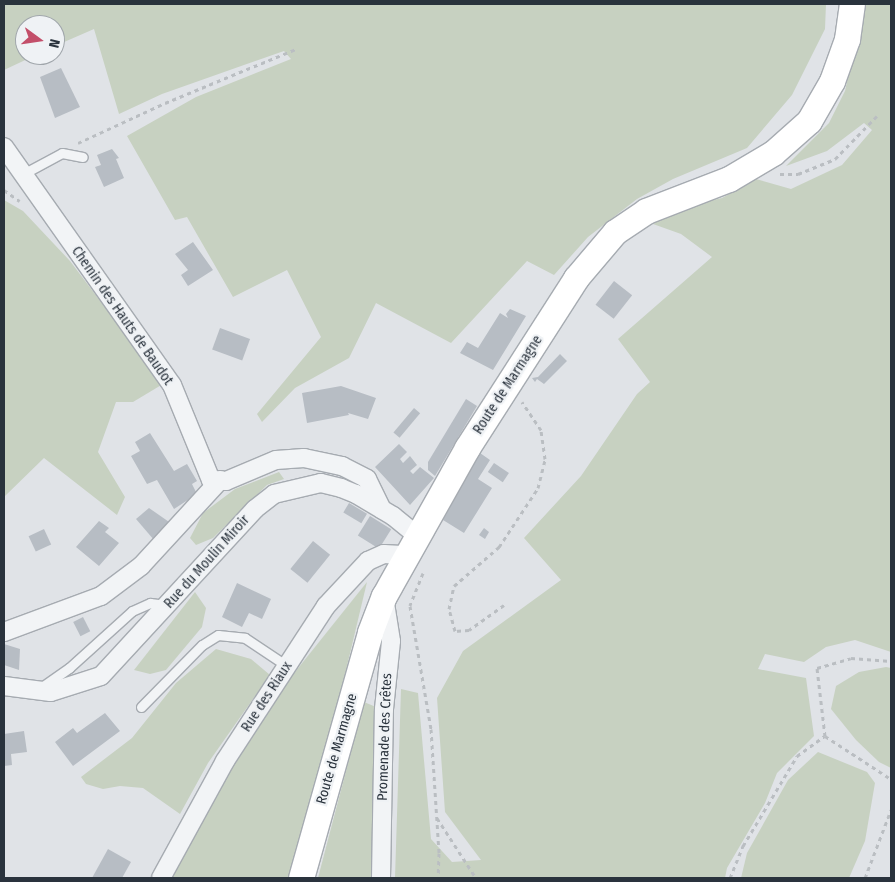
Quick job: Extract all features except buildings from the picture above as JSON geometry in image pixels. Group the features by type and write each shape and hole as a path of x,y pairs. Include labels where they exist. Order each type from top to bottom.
{"street":[{"name":"Route de Marmagne","path":"301,878 370,632 384,596 467,448 576,278 615,232 646,211 729,179 758,162 809,121 832,81 847,39 852,4"},
{"name":"Chemin des Hauts de Baudot","path":"4,147 165,373 211,480 220,480"},
{"path":"4,632 101,596 141,566 220,480 226,481 276,460 304,458 342,466 368,479 382,510"},
{"name":"Rue du Moulin Miroir","path":"4,686 34,692 51,692 101,676 169,605 255,509 274,494 321,483 356,494 382,510 412,546"},
{"name":"Rue des Riaux","path":"161,878 220,768 326,606 368,561 412,546"},
{"name":"Promenade des Crêtes","path":"381,878 384,709 391,641 384,596"}],"lane":[{"path":"23,174 62,153 83,157"},
{"path":"34,692 69,668 132,611 150,603 169,605"},
{"path":"141,707 202,645 218,635 245,638 287,666"}],"path":[{"path":"62,153 165,103 296,49"},
{"path":"758,162 775,174 798,174 835,159 878,116"},
{"path":"504,605 469,630 455,631 449,609 454,586 499,546 538,488 545,459 540,430 509,382"},
{"path":"412,546 424,570 410,606 431,729 437,818 438,878"},
{"path":"825,736 817,668 851,658 891,661"},
{"path":"825,736 891,779"},
{"path":"730,878 743,846 797,756 825,736"},
{"path":"865,878 891,810"},
{"path":"437,818 476,878"}],"green space":[{"path":"4,4 826,4 825,29 792,95 747,148 673,179 637,199 588,237 554,275 527,261 451,343 376,303 349,358 295,388 262,422 257,414 321,337 287,270 233,297 187,217 175,220 127,136 196,97 291,59 284,51 162,94 119,114 94,29 65,42 65,15 15,15 15,65 4,70"},
{"path":"864,4 891,4 891,652 855,640 826,647 804,662 765,654 758,669 806,678 814,736 777,773 765,803 727,868 725,878 395,878 401,689 418,693 431,839 452,862 481,860 445,812 437,698 463,651 561,580 524,538 581,476 637,394 650,382 618,339 712,257 681,234 653,224 679,208 722,198 756,179 791,189 842,165 872,130 864,123 827,151 786,166 829,123 845,91"},
{"path":"4,200 23,211 70,261 163,384 133,402 116,402 98,452 125,497 117,515 44,458 4,497"},
{"path":"279,472 284,479 267,485 213,538 196,545 190,538 203,513 235,489"},
{"path":"367,582 337,708 289,878 170,878 224,774 295,672"},
{"path":"195,592 206,608 202,627 166,670 150,674 134,670"},
{"path":"216,649 251,659 270,675 208,763 180,814 143,788 120,786 103,789 86,784 81,777 132,738 176,683"},
{"path":"886,667 891,668 891,768 879,762 856,740 831,709 836,686 859,672"},
{"path":"364,702 376,707 372,878 318,878"},
{"path":"818,752 867,772 875,783 865,841 849,878 741,878 747,853 788,780"}]}
